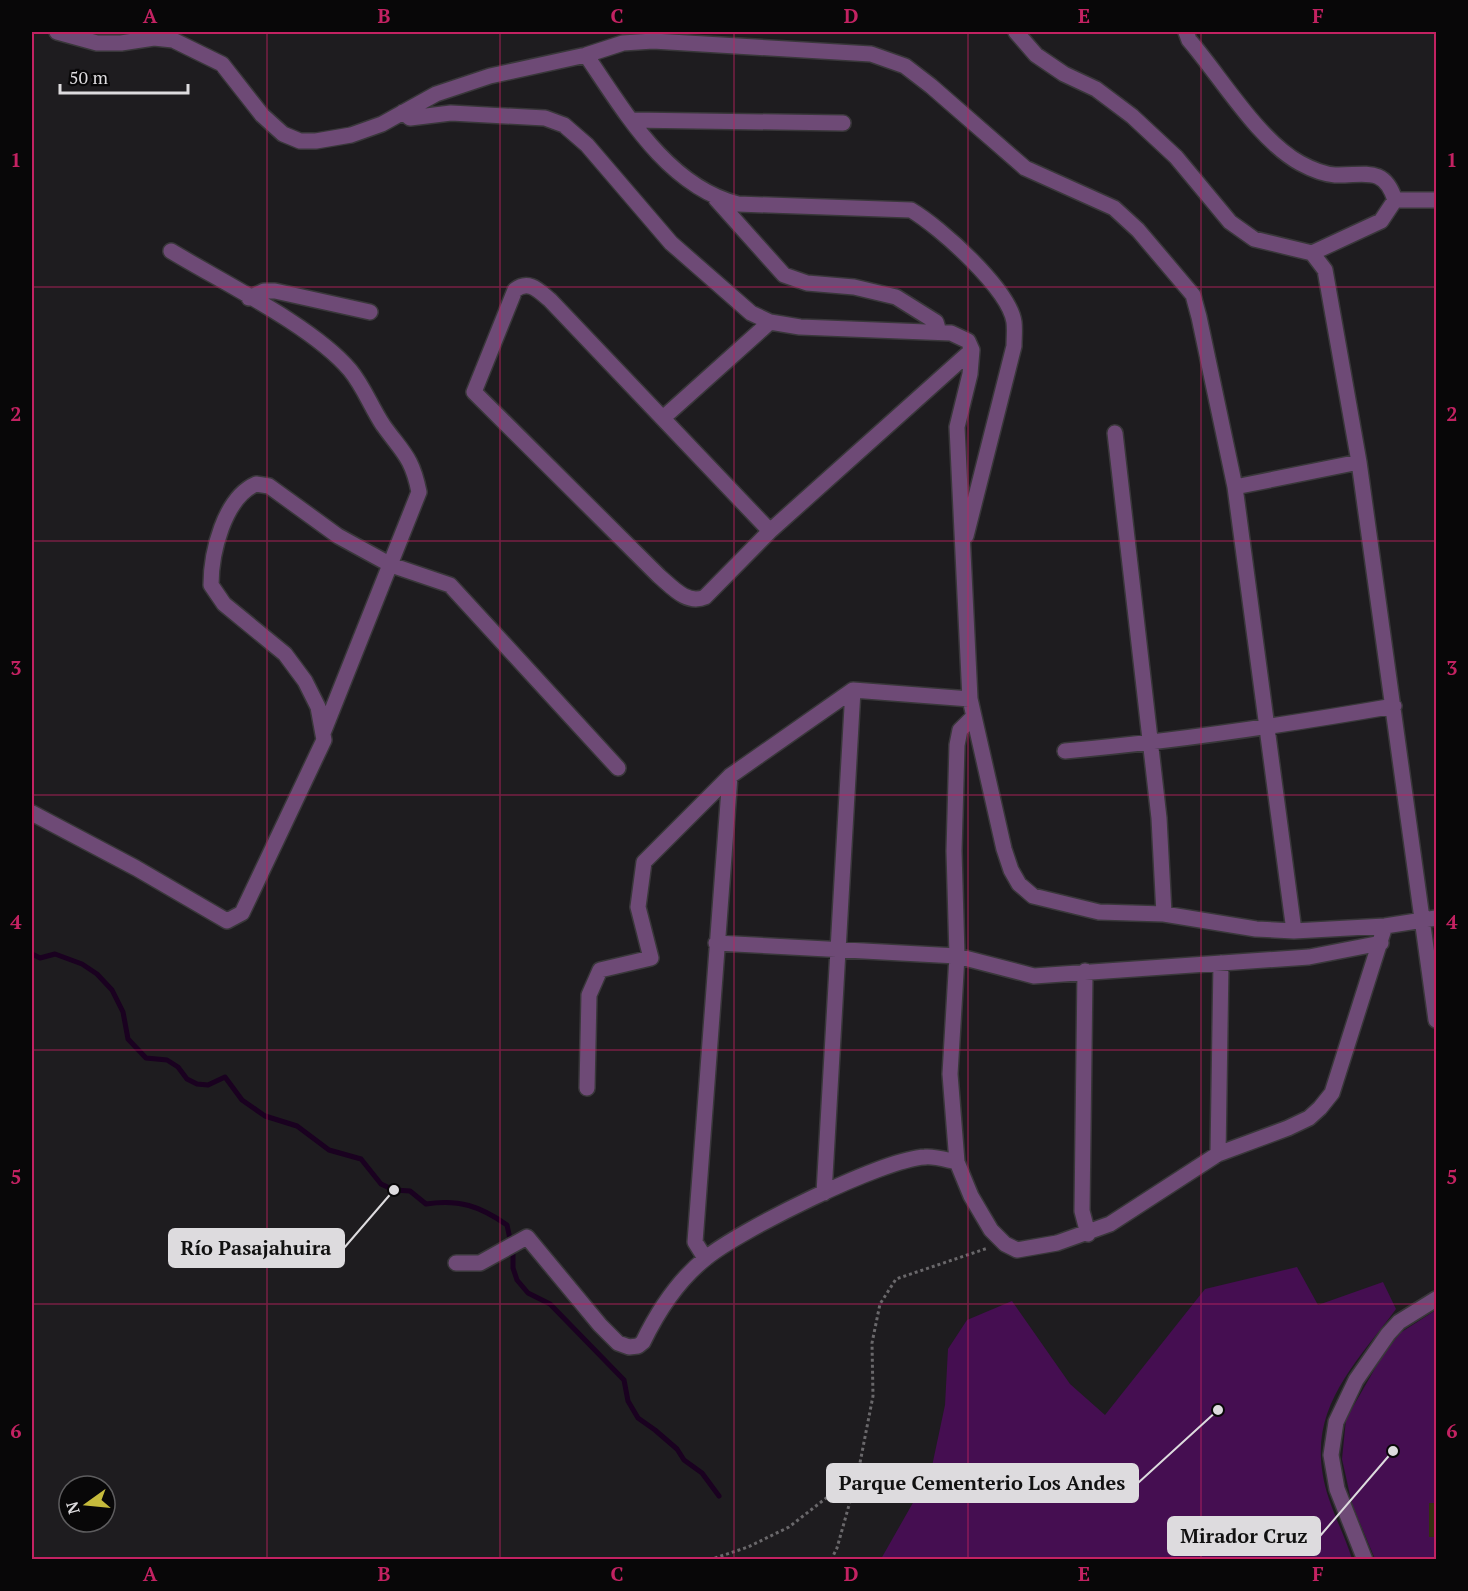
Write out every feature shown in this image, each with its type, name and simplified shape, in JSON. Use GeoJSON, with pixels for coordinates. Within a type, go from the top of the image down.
{"type":"FeatureCollection","features":[{"type":"Feature","properties":{"kind":"street"},"geometry":{"type":"LineString","coordinates":[[57,32],[97,43],[121,43],[154,38],[173,40],[222,64],[262,115],[283,134],[300,141],[316,141],[351,135],[382,124],[436,94],[490,76],[586,55],[623,43],[653,40],[871,54],[905,66],[959,108],[1025,168],[1114,208],[1138,230],[1193,294],[1235,487],[1294,931]]}},
{"type":"Feature","properties":{"kind":"street"},"geometry":{"type":"LineString","coordinates":[[1017,32],[1036,55],[1064,74],[1096,89],[1132,116],[1176,157],[1230,222],[1254,239],[1312,253],[1381,221],[1395,200]]}},
{"type":"Feature","properties":{"kind":"street"},"geometry":{"type":"LineString","coordinates":[[1186,32],[1189,40],[1267,137],[1286,155],[1314,170],[1334,175],[1377,175],[1386,180],[1395,200]]}},
{"type":"Feature","properties":{"kind":"street"},"geometry":{"type":"LineString","coordinates":[[586,55],[631,120],[657,151],[698,189],[716,199],[738,204],[911,210],[930,222],[998,289],[1014,321],[1014,346],[962,553]]}},
{"type":"Feature","properties":{"kind":"street"},"geometry":{"type":"LineString","coordinates":[[403,112],[410,118],[451,113],[545,118],[564,125],[587,144],[671,243],[751,313],[770,322],[800,327],[939,332],[962,337],[968,341],[972,350],[970,374],[957,427],[970,699],[999,833],[1011,870],[1019,884],[1033,896],[1099,912],[1164,914],[1256,929],[1294,931],[1385,926],[1430,919]]}},
{"type":"Feature","properties":{"kind":"street"},"geometry":{"type":"LineString","coordinates":[[631,120],[843,123]]}},
{"type":"Feature","properties":{"kind":"street"},"geometry":{"type":"LineString","coordinates":[[716,199],[784,275],[807,283],[854,287],[896,297],[936,322],[939,332]]}},
{"type":"Feature","properties":{"kind":"street"},"geometry":{"type":"LineString","coordinates":[[1395,200],[1437,201]]}},
{"type":"Feature","properties":{"kind":"street"},"geometry":{"type":"LineString","coordinates":[[171,251],[333,352],[361,384],[382,423],[411,459],[419,492],[323,733]]}},
{"type":"Feature","properties":{"kind":"street"},"geometry":{"type":"LineString","coordinates":[[1312,253],[1325,270],[1331,296],[1359,462],[1394,706],[1430,919],[1437,1020]]}},
{"type":"Feature","properties":{"kind":"street"},"geometry":{"type":"LineString","coordinates":[[770,531],[550,300],[529,285],[521,285],[515,290],[474,392],[659,576],[689,599],[697,601],[705,597],[770,531],[972,350]]}},
{"type":"Feature","properties":{"kind":"street"},"geometry":{"type":"LineString","coordinates":[[249,298],[264,291],[275,291],[370,312]]}},
{"type":"Feature","properties":{"kind":"street"},"geometry":{"type":"LineString","coordinates":[[663,418],[770,322]]}},
{"type":"Feature","properties":{"kind":"street"},"geometry":{"type":"LineString","coordinates":[[1115,433],[1159,818],[1164,914]]}},
{"type":"Feature","properties":{"kind":"street"},"geometry":{"type":"LineString","coordinates":[[1235,487],[1359,462]]}},
{"type":"Feature","properties":{"kind":"street"},"geometry":{"type":"LineString","coordinates":[[32,813],[136,868],[227,921],[242,913],[260,881],[324,740],[318,707],[305,681],[285,654],[224,604],[211,585],[216,542],[236,498],[256,484],[269,486],[338,536],[391,565],[450,585],[618,768]]}},
{"type":"Feature","properties":{"kind":"street"},"geometry":{"type":"LineString","coordinates":[[587,1088],[589,995],[600,970],[651,958],[638,907],[644,862],[730,776],[853,690],[970,699]]}},
{"type":"Feature","properties":{"kind":"street"},"geometry":{"type":"LineString","coordinates":[[824,1193],[836,948],[853,690]]}},
{"type":"Feature","properties":{"kind":"street"},"geometry":{"type":"LineString","coordinates":[[1065,751],[1267,728],[1394,706]]}},
{"type":"Feature","properties":{"kind":"street"},"geometry":{"type":"LineString","coordinates":[[973,717],[960,730],[957,745],[954,851],[957,956],[950,1074],[957,1162],[971,1196],[991,1230],[1004,1243],[1017,1250],[1030,1249],[1088,1234],[1131,1212],[1218,1154],[1288,1128],[1308,1118],[1320,1108],[1332,1093],[1382,943],[1385,926]]}},
{"type":"Feature","properties":{"kind":"street"},"geometry":{"type":"LineString","coordinates":[[705,1258],[695,1242],[730,776]]}},
{"type":"Feature","properties":{"kind":"street"},"geometry":{"type":"LineString","coordinates":[[716,943],[957,956],[1034,976],[1309,957],[1382,943]]}},
{"type":"Feature","properties":{"kind":"street"},"geometry":{"type":"LineString","coordinates":[[1218,1154],[1221,963]]}},
{"type":"Feature","properties":{"kind":"street"},"geometry":{"type":"LineString","coordinates":[[1085,971],[1082,1211],[1088,1234]]}},
{"type":"Feature","properties":{"kind":"street"},"geometry":{"type":"LineString","coordinates":[[456,1263],[480,1263],[527,1238],[600,1325],[618,1343],[629,1347],[638,1346],[644,1342],[664,1303],[705,1258],[754,1229],[824,1193],[886,1167],[925,1156],[957,1162]]}},
{"type":"Feature","properties":{"kind":"street"},"geometry":{"type":"LineString","coordinates":[[1365,1560],[1337,1489],[1331,1455],[1336,1422],[1356,1380],[1388,1334],[1399,1322],[1437,1299]]}},
{"type":"Feature","properties":{"kind":"path"},"geometry":{"type":"LineString","coordinates":[[831,1560],[837,1548],[858,1473],[873,1396],[872,1343],[880,1304],[896,1279],[1004,1243]]}},
{"type":"Feature","properties":{"kind":"path"},"geometry":{"type":"LineString","coordinates":[[709,1560],[748,1547],[789,1527],[858,1473]]}},
{"type":"Feature","properties":{"kind":"shaded area"},"geometry":{"type":"Polygon","coordinates":[[[1297,1267],[1318,1305],[1383,1282],[1396,1309],[1347,1374],[1326,1418],[1321,1443],[1322,1469],[1329,1499],[1352,1559],[881,1559],[931,1471],[945,1405],[948,1349],[967,1320],[1012,1301],[1070,1384],[1105,1415],[1205,1289],[1297,1267]]]}},
{"type":"Feature","properties":{"kind":"shaded area"},"geometry":{"type":"Polygon","coordinates":[[[1436,1310],[1436,1559],[1375,1559],[1352,1504],[1342,1459],[1346,1419],[1381,1358],[1400,1333],[1436,1310]]]}},
{"type":"Feature","properties":{"kind":"building"},"geometry":{"type":"Polygon","coordinates":[[[1429,1503],[1436,1503],[1436,1537],[1429,1537],[1429,1503]]]}},
{"type":"Feature","properties":{"kind":"waterway"},"geometry":{"type":"LineString","coordinates":[[32,954],[40,958],[55,954],[82,964],[97,974],[112,990],[123,1012],[128,1039],[146,1058],[167,1060],[178,1067],[187,1079],[197,1084],[208,1085],[225,1077],[242,1100],[265,1116],[297,1126],[329,1150],[361,1159],[381,1184],[394,1190],[410,1191],[426,1204],[449,1202],[469,1206],[488,1213],[507,1225],[517,1280],[528,1293],[550,1304],[624,1380],[628,1401],[638,1418],[655,1430],[677,1449],[684,1460],[702,1473],[719,1496]]}},
{"type":"Feature","properties":{"kind":"place","name":"Río Pasajahuira"},"geometry":{"type":"Point","coordinates":[394,1190]}},
{"type":"Feature","properties":{"kind":"place","name":"Parque Cementerio Los Andes"},"geometry":{"type":"Point","coordinates":[1218,1410]}},
{"type":"Feature","properties":{"kind":"place","name":"Mirador Cruz"},"geometry":{"type":"Point","coordinates":[1393,1451]}}]}
